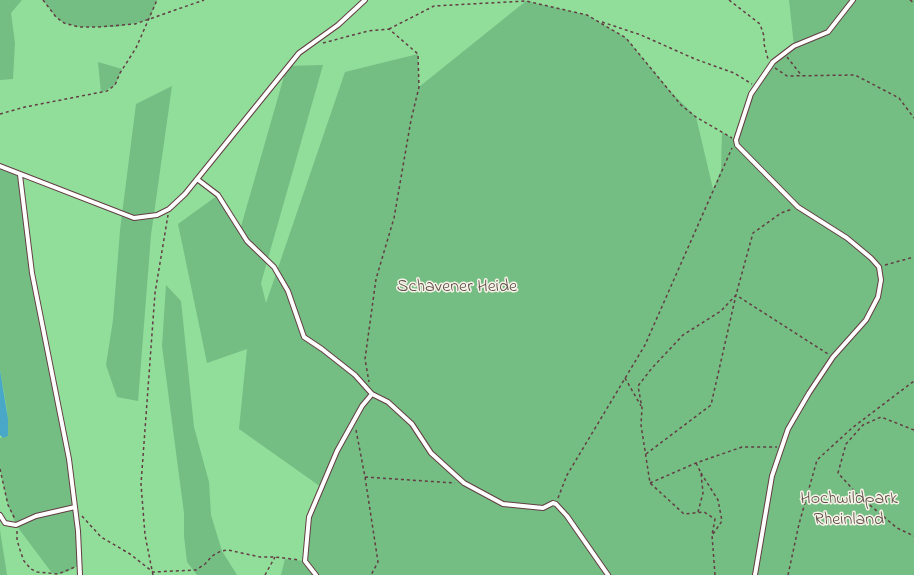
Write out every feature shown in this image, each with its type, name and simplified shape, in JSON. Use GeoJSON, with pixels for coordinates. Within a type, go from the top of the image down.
{"type":"FeatureCollection","features":[{"type":"Feature","properties":{"kind":"lane"},"geometry":{"type":"LineString","coordinates":[[0,166],[134,218],[157,215],[169,209],[197,179],[299,53],[338,25],[365,0]]}},
{"type":"Feature","properties":{"kind":"lane"},"geometry":{"type":"LineString","coordinates":[[755,575],[772,476],[788,428],[833,357],[866,320],[878,297],[881,280],[879,267],[847,238],[798,207],[737,145],[736,140],[755,86],[770,65],[784,52],[794,46],[828,32],[853,0]]}},
{"type":"Feature","properties":{"kind":"lane"},"geometry":{"type":"LineString","coordinates":[[20,175],[32,273],[69,459],[81,564],[80,575]]}},
{"type":"Feature","properties":{"kind":"lane"},"geometry":{"type":"LineString","coordinates":[[197,179],[218,195],[247,241],[274,267],[288,291],[304,337],[355,375],[372,394],[388,402],[412,424],[431,453],[464,483],[503,504],[543,508],[552,503],[556,504],[572,522],[608,575]]}},
{"type":"Feature","properties":{"kind":"lane"},"geometry":{"type":"LineString","coordinates":[[316,575],[305,561],[308,517],[337,451],[362,406],[372,394]]}},
{"type":"Feature","properties":{"kind":"lane"},"geometry":{"type":"LineString","coordinates":[[0,515],[5,523],[16,525],[36,516],[75,507]]}},
{"type":"Feature","properties":{"kind":"path"},"geometry":{"type":"LineString","coordinates":[[43,0],[56,17],[64,23],[79,27],[117,27],[150,20],[204,0]]}},
{"type":"Feature","properties":{"kind":"path"},"geometry":{"type":"LineString","coordinates":[[0,114],[24,107],[107,91],[115,85],[150,20],[157,0]]}},
{"type":"Feature","properties":{"kind":"path"},"geometry":{"type":"LineString","coordinates":[[729,0],[760,24],[764,36],[765,53],[770,65],[787,76],[855,75],[900,98],[914,118]]}},
{"type":"Feature","properties":{"kind":"path"},"geometry":{"type":"LineString","coordinates":[[910,0],[914,3]]}},
{"type":"Feature","properties":{"kind":"path"},"geometry":{"type":"LineString","coordinates":[[318,44],[368,31],[389,29],[434,6],[524,1],[587,15],[626,38],[674,96],[696,117],[736,140],[721,170],[646,345],[567,475],[556,504]]}},
{"type":"Feature","properties":{"kind":"path"},"geometry":{"type":"LineString","coordinates":[[598,21],[642,35],[695,59],[734,73],[755,86]]}},
{"type":"Feature","properties":{"kind":"path"},"geometry":{"type":"LineString","coordinates":[[372,394],[365,359],[376,279],[394,218],[411,120],[419,87],[418,54],[389,29]]}},
{"type":"Feature","properties":{"kind":"path"},"geometry":{"type":"LineString","coordinates":[[784,52],[802,76]]}},
{"type":"Feature","properties":{"kind":"path"},"geometry":{"type":"LineString","coordinates":[[645,454],[710,405],[736,295],[754,233],[781,213],[798,207]]}},
{"type":"Feature","properties":{"kind":"path"},"geometry":{"type":"LineString","coordinates":[[153,575],[145,535],[141,484],[155,293],[169,209]]}},
{"type":"Feature","properties":{"kind":"path"},"geometry":{"type":"LineString","coordinates":[[879,267],[914,257]]}},
{"type":"Feature","properties":{"kind":"path"},"geometry":{"type":"LineString","coordinates":[[736,295],[833,357]]}},
{"type":"Feature","properties":{"kind":"path"},"geometry":{"type":"LineString","coordinates":[[715,575],[712,535],[715,519],[704,512],[684,514],[650,483],[641,425],[642,408],[638,386],[652,368],[683,335],[720,311],[736,295]]}},
{"type":"Feature","properties":{"kind":"path"},"geometry":{"type":"LineString","coordinates":[[625,378],[642,408]]}},
{"type":"Feature","properties":{"kind":"path"},"geometry":{"type":"LineString","coordinates":[[788,575],[799,524],[817,460],[852,428],[914,381]]}},
{"type":"Feature","properties":{"kind":"path"},"geometry":{"type":"LineString","coordinates":[[914,430],[882,417],[863,425],[846,444],[838,473],[858,494],[897,528],[914,536]]}},
{"type":"Feature","properties":{"kind":"path"},"geometry":{"type":"LineString","coordinates":[[354,420],[366,477],[378,562],[371,575]]}},
{"type":"Feature","properties":{"kind":"path"},"geometry":{"type":"LineString","coordinates":[[650,483],[696,463],[742,447],[781,446]]}},
{"type":"Feature","properties":{"kind":"path"},"geometry":{"type":"LineString","coordinates":[[696,463],[718,500],[722,521],[712,535]]}},
{"type":"Feature","properties":{"kind":"path"},"geometry":{"type":"LineString","coordinates":[[0,469],[8,505],[16,525],[17,540],[24,562],[37,572],[58,574],[67,572],[81,564]]}},
{"type":"Feature","properties":{"kind":"path"},"geometry":{"type":"LineString","coordinates":[[698,512],[702,493],[701,473]]}},
{"type":"Feature","properties":{"kind":"path"},"geometry":{"type":"LineString","coordinates":[[366,477],[464,483]]}},
{"type":"Feature","properties":{"kind":"path"},"geometry":{"type":"LineString","coordinates":[[75,507],[101,537],[130,554],[153,572],[196,570],[221,551],[228,550],[260,557],[275,557],[305,561]]}},
{"type":"Feature","properties":{"kind":"path"},"geometry":{"type":"LineString","coordinates":[[265,575],[275,557]]}},
{"type":"Feature","properties":{"kind":"green space","name":"Schavener Heide"},"geometry":{"type":"Polygon","coordinates":[[[0,0],[914,0],[914,575],[0,575],[0,0]]]}},
{"type":"Feature","properties":{"kind":"green space"},"geometry":{"type":"Polygon","coordinates":[[[0,0],[22,0],[11,13],[15,43],[13,79],[0,80],[0,0]]]}},
{"type":"Feature","properties":{"kind":"green space"},"geometry":{"type":"Polygon","coordinates":[[[43,0],[157,0],[149,20],[117,27],[79,27],[64,23],[56,17],[43,0]]]}},
{"type":"Feature","properties":{"kind":"green space","name":"Schavener Heide"},"geometry":{"type":"Polygon","coordinates":[[[789,0],[914,0],[914,575],[281,575],[285,559],[305,561],[309,517],[321,487],[239,429],[247,349],[207,363],[178,224],[218,195],[240,230],[287,66],[323,65],[261,283],[266,303],[345,72],[418,54],[419,87],[526,1],[587,15],[626,38],[670,91],[696,117],[713,189],[721,170],[722,132],[735,140],[751,94],[773,62],[794,46],[789,0]]]}},
{"type":"Feature","properties":{"kind":"green space"},"geometry":{"type":"Polygon","coordinates":[[[98,62],[122,69],[115,85],[101,93],[98,62]]]}},
{"type":"Feature","properties":{"kind":"green space"},"geometry":{"type":"Polygon","coordinates":[[[172,86],[151,235],[138,401],[117,397],[106,365],[113,320],[120,230],[136,104],[172,86]]]}},
{"type":"Feature","properties":{"kind":"green space"},"geometry":{"type":"Polygon","coordinates":[[[0,166],[20,175],[32,273],[69,459],[81,564],[67,572],[58,574],[52,573],[16,525],[8,505],[0,469],[0,438],[8,436],[8,433],[7,410],[0,370],[0,166]]]}},
{"type":"Feature","properties":{"kind":"green space"},"geometry":{"type":"Polygon","coordinates":[[[166,285],[181,301],[194,427],[209,482],[211,515],[222,551],[237,575],[197,575],[187,562],[184,536],[184,513],[162,346],[166,285]]]}},
{"type":"Feature","properties":{"kind":"green space"},"geometry":{"type":"Polygon","coordinates":[[[0,530],[7,575],[0,575],[0,530]]]}},
{"type":"Feature","properties":{"kind":"water"},"geometry":{"type":"Polygon","coordinates":[[[0,370],[8,419],[8,436],[3,438],[0,435],[0,370]]]}},
{"type":"Feature","properties":{"kind":"park label","name":"Hochwildpark Rheinland"},"geometry":{"type":"Point","coordinates":[849,510]}}]}
